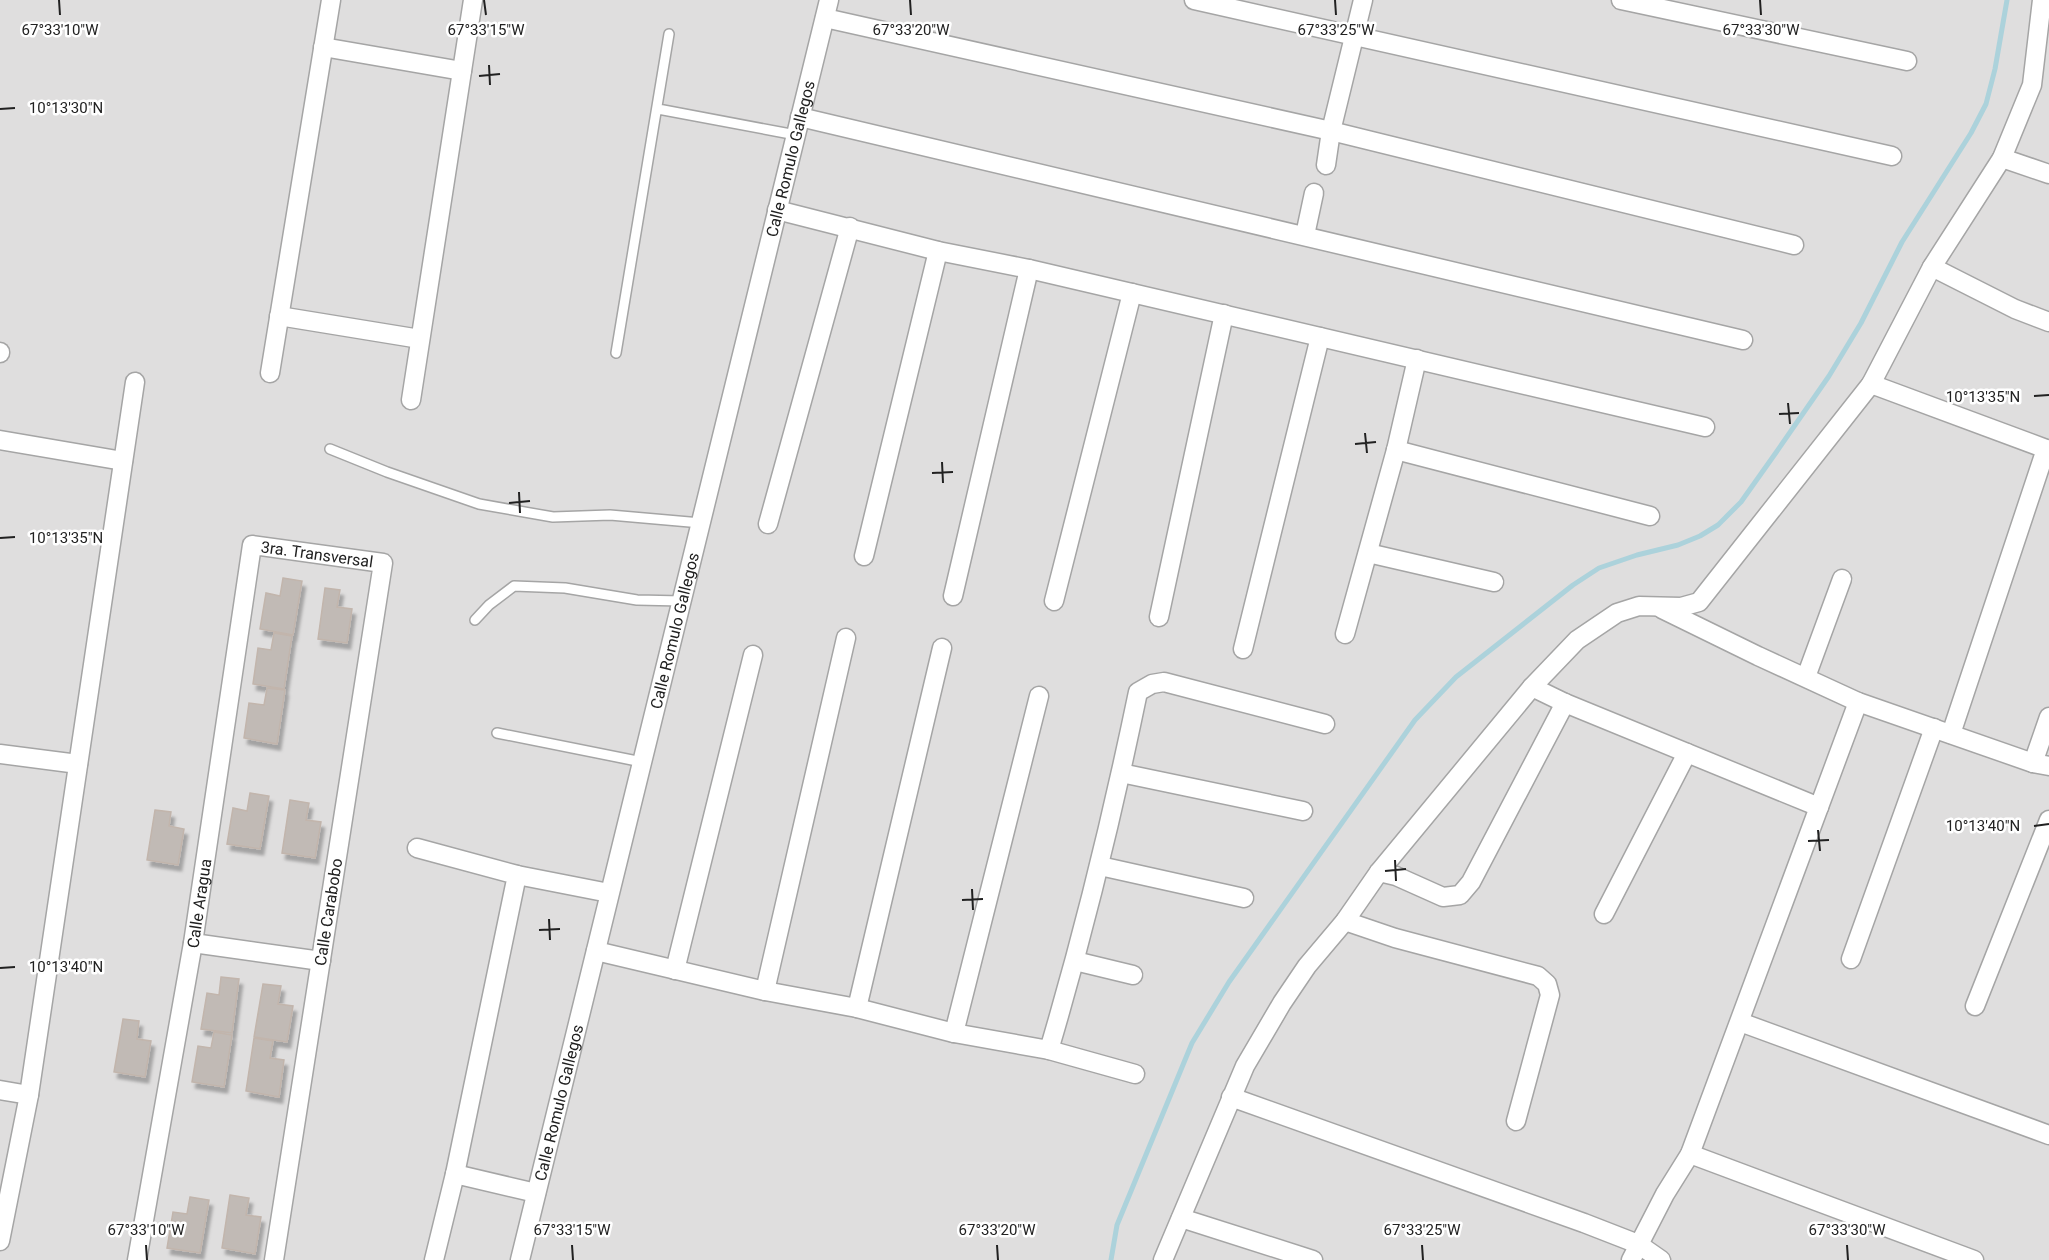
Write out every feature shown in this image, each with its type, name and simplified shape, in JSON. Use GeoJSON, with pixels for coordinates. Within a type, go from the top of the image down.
{"type":"FeatureCollection","features":[{"type":"Feature","properties":{"kind":"street"},"geometry":{"type":"LineString","coordinates":[[270,373],[331,0]]}},
{"type":"Feature","properties":{"kind":"street"},"geometry":{"type":"LineString","coordinates":[[411,400],[473,0]]}},
{"type":"Feature","properties":{"kind":"street"},"geometry":{"type":"LineString","coordinates":[[1194,0],[1892,156]]}},
{"type":"Feature","properties":{"kind":"street"},"geometry":{"type":"LineString","coordinates":[[1326,165],[1331,131],[1363,0]]}},
{"type":"Feature","properties":{"kind":"street"},"geometry":{"type":"LineString","coordinates":[[1621,0],[1907,61]]}},
{"type":"Feature","properties":{"kind":"street"},"geometry":{"type":"LineString","coordinates":[[1163,1260],[1245,1066],[1307,966],[1345,921],[1378,872],[1533,687],[1577,640],[1617,613],[1639,606],[1682,607],[1699,602],[1871,384],[1932,267],[2002,158],[2041,88],[2042,0]]}},
{"type":"Feature","properties":{"kind":"street"},"geometry":{"type":"LineString","coordinates":[[827,9],[1794,245]]}},
{"type":"Feature","properties":{"kind":"street","name":"Calle Romulo Gallegos"},"geometry":{"type":"LineString","coordinates":[[520,1260],[827,9]]}},
{"type":"Feature","properties":{"kind":"street"},"geometry":{"type":"LineString","coordinates":[[323,47],[462,71]]}},
{"type":"Feature","properties":{"kind":"street"},"geometry":{"type":"LineString","coordinates":[[800,117],[1743,340]]}},
{"type":"Feature","properties":{"kind":"street"},"geometry":{"type":"LineString","coordinates":[[2002,158],[2049,174]]}},
{"type":"Feature","properties":{"kind":"street"},"geometry":{"type":"LineString","coordinates":[[1305,235],[1314,193]]}},
{"type":"Feature","properties":{"kind":"street"},"geometry":{"type":"LineString","coordinates":[[777,210],[938,251],[1029,269],[1705,427]]}},
{"type":"Feature","properties":{"kind":"street"},"geometry":{"type":"LineString","coordinates":[[768,524],[850,227]]}},
{"type":"Feature","properties":{"kind":"street"},"geometry":{"type":"LineString","coordinates":[[864,556],[938,251]]}},
{"type":"Feature","properties":{"kind":"street"},"geometry":{"type":"LineString","coordinates":[[1932,267],[2016,309],[2049,322]]}},
{"type":"Feature","properties":{"kind":"street"},"geometry":{"type":"LineString","coordinates":[[953,596],[1029,269]]}},
{"type":"Feature","properties":{"kind":"street"},"geometry":{"type":"LineString","coordinates":[[1054,601],[1132,293]]}},
{"type":"Feature","properties":{"kind":"street"},"geometry":{"type":"LineString","coordinates":[[1159,617],[1224,315]]}},
{"type":"Feature","properties":{"kind":"street"},"geometry":{"type":"LineString","coordinates":[[279,316],[420,339]]}},
{"type":"Feature","properties":{"kind":"street"},"geometry":{"type":"LineString","coordinates":[[1243,649],[1320,337]]}},
{"type":"Feature","properties":{"kind":"street"},"geometry":{"type":"LineString","coordinates":[[1345,634],[1396,450],[1417,359]]}},
{"type":"Feature","properties":{"kind":"street"},"geometry":{"type":"LineString","coordinates":[[0,1240],[29,1095],[135,382]]}},
{"type":"Feature","properties":{"kind":"street"},"geometry":{"type":"LineString","coordinates":[[1871,384],[2048,449],[1951,734]]}},
{"type":"Feature","properties":{"kind":"street"},"geometry":{"type":"LineString","coordinates":[[0,440],[123,461]]}},
{"type":"Feature","properties":{"kind":"street"},"geometry":{"type":"LineString","coordinates":[[1396,450],[1650,516]]}},
{"type":"Feature","properties":{"kind":"street","name":"3ra. Transversal"},"geometry":{"type":"LineString","coordinates":[[252,545],[382,563]]}},
{"type":"Feature","properties":{"kind":"street","name":"Calle Aragua"},"geometry":{"type":"LineString","coordinates":[[137,1260],[193,943],[252,545]]}},
{"type":"Feature","properties":{"kind":"street"},"geometry":{"type":"LineString","coordinates":[[1368,553],[1494,582]]}},
{"type":"Feature","properties":{"kind":"street","name":"Calle Carabobo"},"geometry":{"type":"LineString","coordinates":[[274,1260],[382,563]]}},
{"type":"Feature","properties":{"kind":"street"},"geometry":{"type":"LineString","coordinates":[[1806,677],[1842,579]]}},
{"type":"Feature","properties":{"kind":"street"},"geometry":{"type":"LineString","coordinates":[[1656,606],[1858,702],[2041,765],[2049,717]]}},
{"type":"Feature","properties":{"kind":"street"},"geometry":{"type":"LineString","coordinates":[[765,991],[846,638]]}},
{"type":"Feature","properties":{"kind":"street"},"geometry":{"type":"LineString","coordinates":[[857,1008],[942,648]]}},
{"type":"Feature","properties":{"kind":"street"},"geometry":{"type":"LineString","coordinates":[[675,970],[753,655]]}},
{"type":"Feature","properties":{"kind":"street"},"geometry":{"type":"LineString","coordinates":[[1049,1050],[1100,866],[1138,692],[1152,684],[1164,682],[1325,724]]}},
{"type":"Feature","properties":{"kind":"street"},"geometry":{"type":"LineString","coordinates":[[1533,687],[1565,703],[1819,807]]}},
{"type":"Feature","properties":{"kind":"street"},"geometry":{"type":"LineString","coordinates":[[954,1033],[1039,696]]}},
{"type":"Feature","properties":{"kind":"street"},"geometry":{"type":"LineString","coordinates":[[1634,1252],[1665,1194],[1690,1154],[1858,702]]}},
{"type":"Feature","properties":{"kind":"street"},"geometry":{"type":"LineString","coordinates":[[1378,872],[1396,876],[1443,897],[1460,895],[1471,882],[1565,703]]}},
{"type":"Feature","properties":{"kind":"street"},"geometry":{"type":"LineString","coordinates":[[1851,959],[1934,728]]}},
{"type":"Feature","properties":{"kind":"street"},"geometry":{"type":"LineString","coordinates":[[1604,914],[1686,753]]}},
{"type":"Feature","properties":{"kind":"street"},"geometry":{"type":"LineString","coordinates":[[0,754],[78,764]]}},
{"type":"Feature","properties":{"kind":"street"},"geometry":{"type":"LineString","coordinates":[[1121,773],[1303,811]]}},
{"type":"Feature","properties":{"kind":"street"},"geometry":{"type":"LineString","coordinates":[[1975,1006],[2049,820]]}},
{"type":"Feature","properties":{"kind":"street"},"geometry":{"type":"LineString","coordinates":[[417,848],[517,875],[609,893]]}},
{"type":"Feature","properties":{"kind":"street"},"geometry":{"type":"LineString","coordinates":[[1100,866],[1244,898]]}},
{"type":"Feature","properties":{"kind":"street"},"geometry":{"type":"LineString","coordinates":[[434,1260],[455,1174],[517,875]]}},
{"type":"Feature","properties":{"kind":"street"},"geometry":{"type":"LineString","coordinates":[[1345,921],[1395,938],[1538,976],[1547,984],[1550,995],[1516,1121]]}},
{"type":"Feature","properties":{"kind":"street"},"geometry":{"type":"LineString","coordinates":[[193,943],[321,962]]}},
{"type":"Feature","properties":{"kind":"street"},"geometry":{"type":"LineString","coordinates":[[596,951],[765,991],[857,1008],[954,1033],[1049,1050],[1135,1074]]}},
{"type":"Feature","properties":{"kind":"street"},"geometry":{"type":"LineString","coordinates":[[1075,961],[1133,975]]}},
{"type":"Feature","properties":{"kind":"street"},"geometry":{"type":"LineString","coordinates":[[1740,1022],[2049,1134]]}},
{"type":"Feature","properties":{"kind":"street"},"geometry":{"type":"LineString","coordinates":[[0,1090],[29,1095]]}},
{"type":"Feature","properties":{"kind":"street"},"geometry":{"type":"LineString","coordinates":[[1231,1097],[1584,1223],[1634,1252],[1661,1260]]}},
{"type":"Feature","properties":{"kind":"street"},"geometry":{"type":"LineString","coordinates":[[1690,1154],[1974,1260]]}},
{"type":"Feature","properties":{"kind":"street"},"geometry":{"type":"LineString","coordinates":[[455,1174],[537,1193]]}},
{"type":"Feature","properties":{"kind":"street"},"geometry":{"type":"LineString","coordinates":[[1180,1218],[1314,1260]]}},
{"type":"Feature","properties":{"kind":"lane"},"geometry":{"type":"LineString","coordinates":[[616,353],[669,34]]}},
{"type":"Feature","properties":{"kind":"lane"},"geometry":{"type":"LineString","coordinates":[[658,109],[796,135]]}},
{"type":"Feature","properties":{"kind":"lane"},"geometry":{"type":"LineString","coordinates":[[330,449],[387,472],[479,504],[553,517],[610,515],[701,523]]}},
{"type":"Feature","properties":{"kind":"lane"},"geometry":{"type":"LineString","coordinates":[[475,620],[489,605],[514,586],[565,588],[637,600],[682,601]]}},
{"type":"Feature","properties":{"kind":"lane"},"geometry":{"type":"LineString","coordinates":[[497,733],[642,762]]}},
{"type":"Feature","properties":{"kind":"shaded area"},"geometry":{"type":"Polygon","coordinates":[[[0,0],[2049,0],[2049,1260],[0,1260],[0,0]]]}},
{"type":"Feature","properties":{"kind":"building"},"geometry":{"type":"Polygon","coordinates":[[[283,578],[302,581],[293,635],[260,629],[266,593],[280,596],[283,578]]]}},
{"type":"Feature","properties":{"kind":"building"},"geometry":{"type":"Polygon","coordinates":[[[325,588],[340,590],[337,607],[352,609],[347,643],[318,639],[325,588]]]}},
{"type":"Feature","properties":{"kind":"building"},"geometry":{"type":"Polygon","coordinates":[[[274,633],[292,636],[284,689],[253,684],[258,648],[271,650],[274,633]]]}},
{"type":"Feature","properties":{"kind":"building"},"geometry":{"type":"Polygon","coordinates":[[[267,688],[285,690],[277,744],[244,738],[249,703],[264,705],[267,688]]]}},
{"type":"Feature","properties":{"kind":"building"},"geometry":{"type":"Polygon","coordinates":[[[250,793],[269,796],[260,849],[227,844],[233,808],[247,811],[250,793]]]}},
{"type":"Feature","properties":{"kind":"building"},"geometry":{"type":"Polygon","coordinates":[[[290,800],[309,803],[306,820],[321,822],[315,858],[282,853],[290,800]]]}},
{"type":"Feature","properties":{"kind":"building"},"geometry":{"type":"Polygon","coordinates":[[[155,810],[171,812],[169,826],[184,829],[178,865],[147,860],[155,810]]]}},
{"type":"Feature","properties":{"kind":"building"},"geometry":{"type":"Polygon","coordinates":[[[221,977],[239,979],[232,1033],[201,1029],[207,993],[219,995],[221,977]]]}},
{"type":"Feature","properties":{"kind":"building"},"geometry":{"type":"Polygon","coordinates":[[[263,984],[281,986],[278,1004],[293,1006],[287,1042],[254,1037],[263,984]]]}},
{"type":"Feature","properties":{"kind":"building"},"geometry":{"type":"Polygon","coordinates":[[[123,1019],[139,1021],[137,1039],[151,1041],[145,1077],[114,1072],[123,1019]]]}},
{"type":"Feature","properties":{"kind":"building"},"geometry":{"type":"Polygon","coordinates":[[[214,1032],[232,1035],[224,1087],[192,1082],[198,1046],[211,1048],[214,1032]]]}},
{"type":"Feature","properties":{"kind":"building"},"geometry":{"type":"Polygon","coordinates":[[[254,1038],[273,1041],[270,1058],[284,1060],[279,1097],[246,1091],[254,1038]]]}},
{"type":"Feature","properties":{"kind":"building"},"geometry":{"type":"Polygon","coordinates":[[[230,1195],[249,1198],[246,1215],[261,1217],[255,1254],[222,1248],[230,1195]]]}},
{"type":"Feature","properties":{"kind":"building"},"geometry":{"type":"Polygon","coordinates":[[[190,1197],[209,1200],[200,1253],[167,1248],[173,1212],[187,1214],[190,1197]]]}},
{"type":"Feature","properties":{"kind":"waterway"},"geometry":{"type":"LineString","coordinates":[[1111,1260],[1117,1225],[1192,1043],[1229,982],[1415,720],[1456,677],[1573,585],[1599,568],[1637,555],[1678,545],[1700,536],[1718,525],[1741,502],[1829,376],[1861,323],[1902,242],[1971,133],[1986,104],[1995,69],[2007,0]]}}]}
